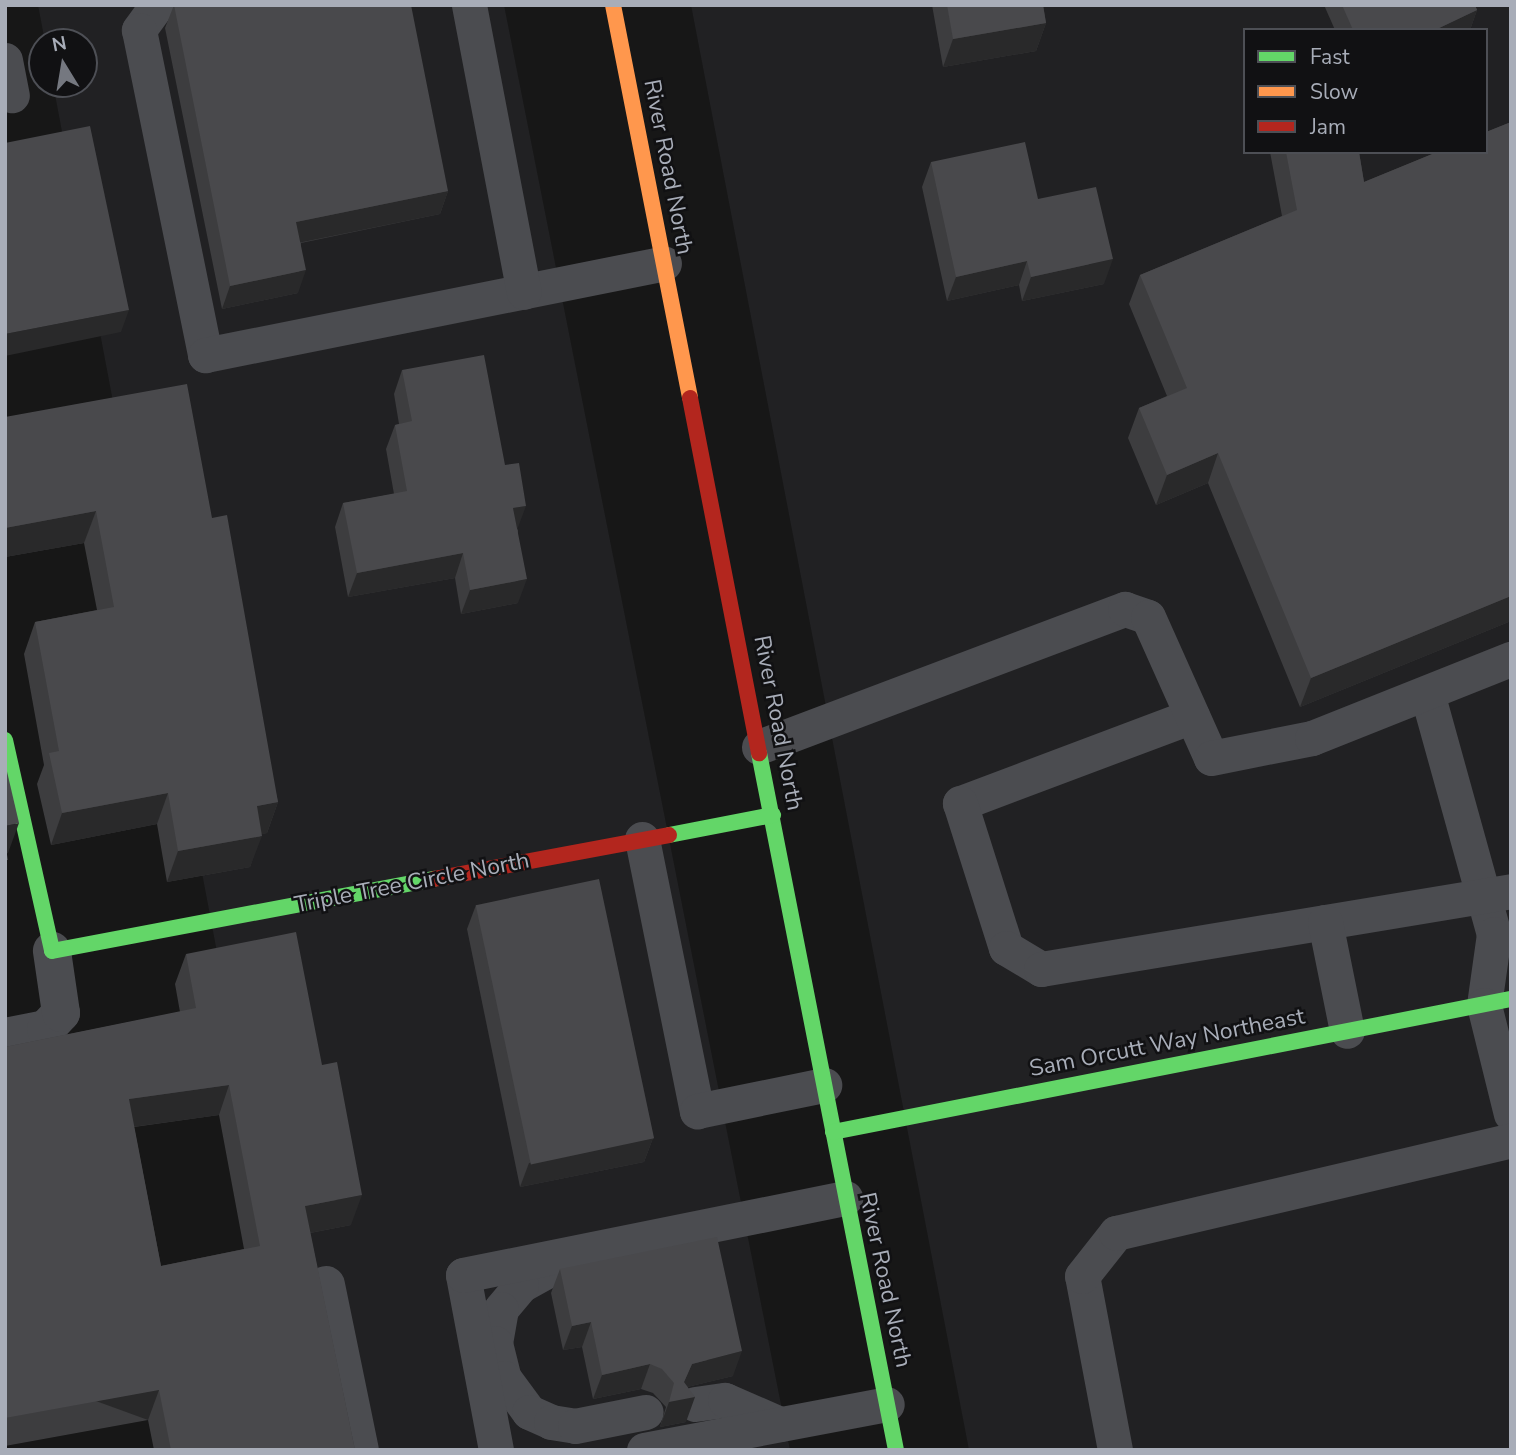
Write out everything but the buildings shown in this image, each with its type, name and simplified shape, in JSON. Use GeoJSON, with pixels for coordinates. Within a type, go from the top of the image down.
{"type":"FeatureCollection","features":[{"type":"Feature","properties":{"kind":"street","name":"River Road North"},"geometry":{"type":"LineString","coordinates":[[612,5],[760,747],[845,1198],[896,1450]]}},
{"type":"Feature","properties":{"kind":"street"},"geometry":{"type":"LineString","coordinates":[[5,740],[52,951],[61,1013],[46,1029],[5,1037]]}},
{"type":"Feature","properties":{"kind":"street","name":"Triple Tree Circle North"},"geometry":{"type":"LineString","coordinates":[[52,951],[773,815]]}},
{"type":"Feature","properties":{"kind":"street","name":"Sam Orcutt Way Northeast"},"geometry":{"type":"LineString","coordinates":[[833,1132],[1497,1002]]}},
{"type":"Feature","properties":{"kind":"street"},"geometry":{"type":"LineString","coordinates":[[326,1285],[360,1450]]}},
{"type":"Feature","properties":{"kind":"lane"},"geometry":{"type":"LineString","coordinates":[[157,5],[139,30],[205,355],[664,263]]}},
{"type":"Feature","properties":{"kind":"lane"},"geometry":{"type":"LineString","coordinates":[[469,5],[524,292]]}},
{"type":"Feature","properties":{"kind":"lane"},"geometry":{"type":"LineString","coordinates":[[5,60],[12,95]]}},
{"type":"Feature","properties":{"kind":"lane"},"geometry":{"type":"LineString","coordinates":[[760,747],[1125,609],[1148,617],[1211,758],[1312,738],[1511,659]]}},
{"type":"Feature","properties":{"kind":"lane"},"geometry":{"type":"LineString","coordinates":[[1427,693],[1498,893],[1494,934],[1497,1002],[1511,1114]]}},
{"type":"Feature","properties":{"kind":"lane"},"geometry":{"type":"LineString","coordinates":[[1192,716],[960,803],[1006,948],[1041,969],[1498,893]]}},
{"type":"Feature","properties":{"kind":"lane"},"geometry":{"type":"LineString","coordinates":[[642,839],[697,1111],[824,1086]]}},
{"type":"Feature","properties":{"kind":"lane"},"geometry":{"type":"LineString","coordinates":[[1325,922],[1347,1031]]}},
{"type":"Feature","properties":{"kind":"lane"},"geometry":{"type":"LineString","coordinates":[[1115,1450],[1082,1276],[1116,1233],[1511,1140]]}},
{"type":"Feature","properties":{"kind":"lane"},"geometry":{"type":"LineString","coordinates":[[496,1450],[463,1275],[584,1248],[845,1198]]}},
{"type":"Feature","properties":{"kind":"lane"},"geometry":{"type":"LineString","coordinates":[[584,1248],[521,1285],[501,1309],[495,1343],[504,1378],[529,1412],[551,1422],[575,1426],[646,1412]]}},
{"type":"Feature","properties":{"kind":"lane"},"geometry":{"type":"LineString","coordinates":[[695,1404],[725,1400],[779,1424]]}},
{"type":"Feature","properties":{"kind":"lane"},"geometry":{"type":"LineString","coordinates":[[643,1450],[887,1404]]}},
{"type":"Feature","properties":{"kind":"shaded area"},"geometry":{"type":"Polygon","coordinates":[[[38,5],[504,5],[790,1450],[311,1450],[56,98],[98,98],[98,28],[42,28],[38,5]]]}},
{"type":"Feature","properties":{"kind":"shaded area"},"geometry":{"type":"Polygon","coordinates":[[[691,5],[1511,5],[1511,1450],[969,1450],[691,5]]]}},
{"type":"Feature","properties":{"kind":"traffic: fast"},"geometry":{"type":"LineString","coordinates":[[5,740],[52,951],[434,879]]}},
{"type":"Feature","properties":{"kind":"traffic: fast"},"geometry":{"type":"LineString","coordinates":[[759,753],[896,1450]]}},
{"type":"Feature","properties":{"kind":"traffic: fast"},"geometry":{"type":"LineString","coordinates":[[669,835],[773,815]]}},
{"type":"Feature","properties":{"kind":"traffic: fast"},"geometry":{"type":"LineString","coordinates":[[833,1132],[1511,999]]}},
{"type":"Feature","properties":{"kind":"traffic: slow"},"geometry":{"type":"LineString","coordinates":[[613,5],[690,398]]}},
{"type":"Feature","properties":{"kind":"traffic: jam"},"geometry":{"type":"LineString","coordinates":[[690,398],[759,753]]}},
{"type":"Feature","properties":{"kind":"traffic: jam"},"geometry":{"type":"LineString","coordinates":[[434,879],[669,835]]}}]}
